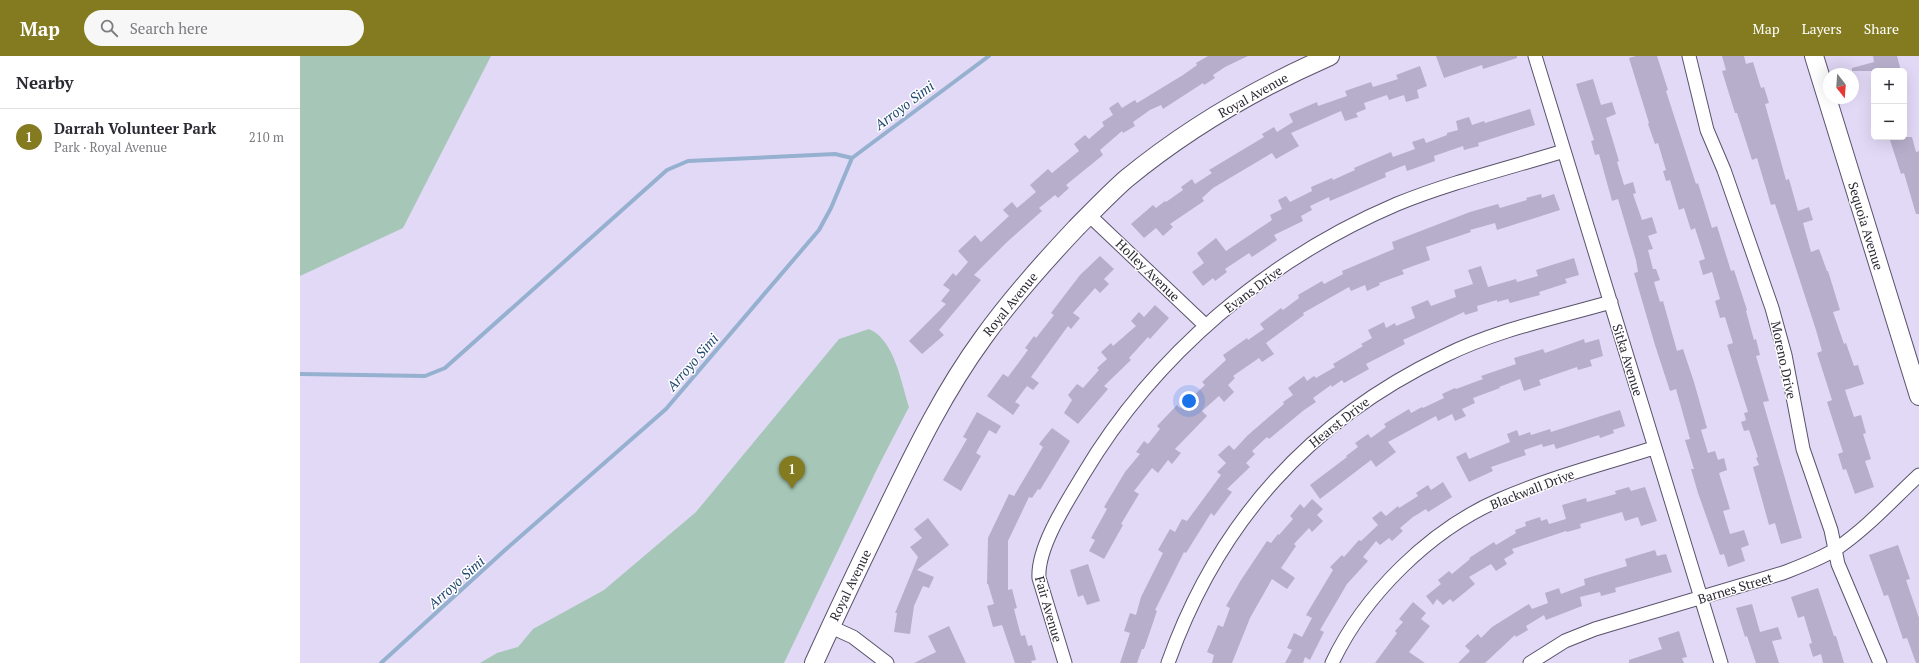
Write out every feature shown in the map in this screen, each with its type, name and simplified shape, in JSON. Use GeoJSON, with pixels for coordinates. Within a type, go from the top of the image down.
{"type":"FeatureCollection","features":[{"type":"Feature","properties":{"kind":"main road","name":"Royal Avenue"},"geometry":{"type":"LineString","coordinates":[[814,663],[919,443],[953,384],[982,339],[1013,298],[1089,215],[1126,180],[1168,147],[1213,117],[1258,91],[1330,56]]}},
{"type":"Feature","properties":{"kind":"main road","name":"Sequoia Avenue"},"geometry":{"type":"LineString","coordinates":[[1814,56],[1919,396]]}},
{"type":"Feature","properties":{"kind":"street","name":"Sitka Avenue"},"geometry":{"type":"LineString","coordinates":[[1535,56],[1721,663]]}},
{"type":"Feature","properties":{"kind":"street","name":"Moreno Drive"},"geometry":{"type":"LineString","coordinates":[[1689,56],[1707,130],[1729,184],[1772,308],[1784,356],[1803,449],[1831,530],[1838,564],[1880,663]]}},
{"type":"Feature","properties":{"kind":"street","name":"Evans Drive"},"geometry":{"type":"LineString","coordinates":[[1041,555],[1066,504],[1095,455],[1120,420],[1165,366],[1206,326],[1241,296],[1281,267],[1319,243],[1359,222],[1433,190],[1564,151]]}},
{"type":"Feature","properties":{"kind":"street","name":"Holley Avenue"},"geometry":{"type":"LineString","coordinates":[[1089,215],[1206,326]]}},
{"type":"Feature","properties":{"kind":"street","name":"Hearst Drive"},"geometry":{"type":"LineString","coordinates":[[1168,663],[1188,612],[1225,544],[1247,513],[1274,480],[1300,453],[1329,427],[1386,386],[1444,355],[1493,336],[1611,302]]}},
{"type":"Feature","properties":{"kind":"street","name":"Blackwall Drive"},"geometry":{"type":"LineString","coordinates":[[1332,663],[1359,618],[1387,582],[1420,550],[1457,523],[1497,500],[1540,483],[1654,448]]}},
{"type":"Feature","properties":{"kind":"street","name":"Barnes Street"},"geometry":{"type":"LineString","coordinates":[[1530,663],[1565,641],[1595,629],[1701,599],[1783,573],[1835,549],[1854,536],[1919,475]]}},
{"type":"Feature","properties":{"kind":"street","name":"Fair Avenue"},"geometry":{"type":"LineString","coordinates":[[1041,555],[1038,566],[1039,578],[1065,663]]}},
{"type":"Feature","properties":{"kind":"street"},"geometry":{"type":"LineString","coordinates":[[831,626],[852,637],[887,663]]}},
{"type":"Feature","properties":{"kind":"green space"},"geometry":{"type":"Polygon","coordinates":[[[300,56],[491,56],[403,228],[300,276],[300,56]]]}},
{"type":"Feature","properties":{"kind":"green space"},"geometry":{"type":"Polygon","coordinates":[[[869,329],[885,342],[891,352],[900,375],[909,407],[879,465],[784,663],[480,663],[497,653],[518,647],[533,629],[604,590],[696,512],[839,339],[869,329]]]}},
{"type":"Feature","properties":{"kind":"building"},"geometry":{"type":"Polygon","coordinates":[[[1208,56],[1248,56],[1225,67],[1213,75],[1215,78],[1204,85],[1203,83],[1163,109],[1161,105],[1150,110],[1133,122],[1135,126],[1123,133],[1122,131],[1100,150],[1103,155],[1066,185],[1069,188],[1058,198],[1055,195],[1039,208],[1042,211],[1007,242],[974,275],[981,280],[939,330],[944,335],[922,354],[909,341],[946,304],[941,301],[950,290],[943,285],[953,273],[956,276],[968,262],[958,251],[975,235],[981,242],[1009,216],[1003,210],[1012,202],[1017,208],[1036,192],[1030,185],[1048,169],[1052,173],[1079,151],[1074,144],[1085,135],[1089,139],[1104,126],[1102,122],[1113,115],[1109,108],[1118,102],[1122,108],[1135,100],[1137,103],[1183,75],[1197,65],[1196,63],[1208,56]]]}},
{"type":"Feature","properties":{"kind":"building"},"geometry":{"type":"Polygon","coordinates":[[[1436,56],[1517,56],[1517,58],[1483,69],[1482,65],[1444,78],[1436,56]]]}},
{"type":"Feature","properties":{"kind":"building"},"geometry":{"type":"Polygon","coordinates":[[[1636,56],[1657,56],[1668,90],[1666,91],[1696,184],[1698,183],[1712,228],[1717,226],[1731,271],[1734,270],[1747,310],[1746,311],[1754,340],[1756,339],[1760,355],[1756,356],[1769,401],[1763,402],[1802,538],[1781,544],[1775,523],[1769,525],[1753,467],[1759,465],[1756,458],[1758,457],[1749,430],[1744,431],[1741,422],[1746,420],[1744,413],[1748,412],[1727,345],[1733,343],[1725,317],[1720,318],[1715,301],[1720,299],[1712,272],[1703,275],[1699,261],[1705,259],[1695,228],[1691,230],[1684,208],[1679,210],[1670,180],[1666,181],[1663,171],[1666,170],[1658,143],[1655,144],[1648,124],[1649,123],[1629,58],[1636,56]]]}},
{"type":"Feature","properties":{"kind":"building"},"geometry":{"type":"Polygon","coordinates":[[[1722,56],[1744,56],[1746,64],[1753,62],[1761,88],[1764,87],[1769,103],[1765,104],[1786,180],[1789,179],[1798,211],[1809,207],[1813,220],[1803,223],[1811,252],[1819,249],[1828,271],[1840,310],[1833,312],[1844,344],[1846,343],[1854,366],[1858,365],[1864,384],[1845,390],[1854,417],[1861,415],[1866,433],[1863,434],[1871,459],[1865,461],[1874,487],[1855,494],[1846,469],[1843,470],[1838,454],[1843,452],[1827,402],[1832,400],[1817,353],[1822,351],[1816,330],[1775,204],[1771,205],[1757,158],[1752,160],[1737,113],[1735,113],[1722,71],[1726,70],[1722,56]]]}},
{"type":"Feature","properties":{"kind":"building"},"geometry":{"type":"Polygon","coordinates":[[[1873,56],[1897,56],[1900,68],[1871,68],[1871,71],[1859,71],[1859,68],[1852,68],[1874,62],[1873,56]]]}},
{"type":"Feature","properties":{"kind":"building"},"geometry":{"type":"Polygon","coordinates":[[[1420,66],[1427,86],[1417,90],[1419,98],[1406,102],[1404,95],[1389,100],[1387,95],[1364,103],[1366,109],[1356,113],[1358,117],[1345,121],[1341,111],[1291,133],[1299,146],[1276,159],[1272,153],[1213,188],[1202,198],[1204,201],[1170,224],[1173,227],[1163,236],[1156,228],[1144,238],[1131,224],[1153,205],[1156,208],[1183,190],[1181,187],[1192,179],[1195,184],[1212,173],[1209,170],[1264,137],[1262,134],[1274,127],[1277,132],[1293,122],[1289,114],[1317,102],[1318,106],[1347,96],[1345,91],[1371,82],[1373,87],[1398,79],[1396,75],[1420,66]]]}},
{"type":"Feature","properties":{"kind":"building"},"geometry":{"type":"Polygon","coordinates":[[[1593,79],[1601,105],[1612,102],[1616,114],[1606,118],[1619,161],[1617,162],[1624,185],[1633,182],[1636,193],[1633,194],[1642,220],[1652,217],[1657,233],[1648,236],[1653,249],[1648,250],[1653,269],[1656,269],[1660,280],[1654,282],[1660,302],[1663,301],[1677,351],[1683,349],[1694,382],[1707,428],[1701,430],[1708,453],[1715,451],[1718,460],[1724,458],[1727,470],[1719,473],[1730,509],[1723,511],[1730,534],[1744,530],[1749,545],[1741,548],[1745,561],[1728,567],[1724,554],[1720,555],[1698,493],[1691,469],[1694,469],[1685,440],[1690,439],[1676,389],[1670,391],[1655,345],[1634,273],[1638,272],[1636,260],[1618,199],[1612,201],[1599,154],[1595,155],[1591,141],[1594,140],[1576,84],[1593,79]]]}},
{"type":"Feature","properties":{"kind":"building"},"geometry":{"type":"Polygon","coordinates":[[[1530,109],[1535,125],[1478,143],[1479,146],[1464,150],[1463,146],[1434,156],[1435,161],[1407,171],[1405,165],[1385,173],[1386,177],[1330,201],[1329,197],[1310,206],[1312,210],[1301,216],[1303,221],[1274,235],[1277,240],[1252,257],[1249,253],[1225,269],[1227,272],[1215,281],[1213,278],[1203,286],[1192,272],[1204,263],[1197,253],[1216,238],[1226,251],[1272,220],[1270,215],[1282,209],[1278,200],[1286,196],[1290,202],[1312,191],[1311,187],[1332,178],[1333,180],[1355,170],[1354,168],[1391,152],[1393,157],[1415,149],[1412,142],[1424,138],[1426,143],[1447,135],[1447,133],[1458,130],[1456,121],[1469,117],[1472,125],[1484,121],[1485,123],[1530,109]]]}},
{"type":"Feature","properties":{"kind":"building"},"geometry":{"type":"Polygon","coordinates":[[[1907,137],[1912,137],[1916,152],[1919,151],[1919,214],[1916,214],[1904,173],[1901,174],[1890,140],[1907,140],[1907,137]]]}},
{"type":"Feature","properties":{"kind":"building"},"geometry":{"type":"Polygon","coordinates":[[[1541,194],[1542,198],[1554,194],[1560,210],[1497,230],[1495,223],[1470,230],[1471,232],[1426,247],[1430,260],[1402,270],[1404,274],[1379,283],[1380,285],[1367,291],[1365,285],[1351,291],[1349,287],[1303,313],[1304,315],[1266,343],[1274,354],[1262,362],[1259,358],[1233,376],[1235,378],[1228,385],[1234,392],[1224,402],[1219,396],[1202,411],[1207,416],[1175,449],[1181,453],[1172,464],[1168,460],[1158,473],[1152,468],[1134,491],[1139,494],[1121,524],[1123,525],[1104,559],[1089,551],[1095,540],[1091,538],[1107,509],[1104,507],[1125,472],[1140,454],[1136,452],[1144,441],[1148,444],[1160,429],[1157,426],[1177,405],[1180,408],[1205,385],[1202,382],[1226,360],[1223,355],[1247,338],[1248,340],[1264,329],[1260,324],[1281,308],[1283,310],[1299,298],[1298,295],[1322,281],[1324,284],[1343,274],[1342,271],[1394,249],[1392,242],[1470,212],[1498,204],[1500,208],[1541,194]]]}},
{"type":"Feature","properties":{"kind":"building"},"geometry":{"type":"Polygon","coordinates":[[[1100,256],[1114,269],[1104,279],[1109,284],[1100,293],[1095,288],[1073,313],[1080,318],[1071,329],[1068,326],[1031,377],[1039,383],[1033,390],[1027,386],[1015,402],[1020,405],[1013,415],[987,396],[1003,374],[1008,377],[1028,350],[1025,348],[1034,336],[1036,338],[1054,315],[1051,313],[1080,275],[1100,256]]]}},
{"type":"Feature","properties":{"kind":"building"},"geometry":{"type":"Polygon","coordinates":[[[1574,258],[1579,275],[1565,279],[1567,283],[1539,292],[1540,295],[1510,303],[1508,299],[1497,302],[1497,300],[1477,306],[1478,311],[1465,315],[1464,312],[1403,340],[1405,344],[1366,364],[1369,369],[1344,383],[1342,380],[1332,387],[1331,385],[1313,398],[1316,402],[1269,439],[1267,437],[1252,451],[1255,454],[1246,463],[1250,467],[1227,489],[1232,492],[1214,516],[1211,513],[1186,553],[1184,552],[1155,610],[1157,611],[1144,649],[1142,649],[1137,663],[1120,663],[1130,633],[1124,631],[1130,613],[1136,615],[1141,597],[1163,553],[1158,550],[1170,529],[1175,532],[1182,519],[1187,521],[1221,475],[1217,472],[1226,463],[1218,455],[1229,445],[1234,450],[1248,435],[1284,404],[1283,402],[1293,395],[1288,388],[1304,376],[1307,381],[1314,376],[1316,378],[1335,367],[1333,364],[1363,346],[1361,344],[1372,338],[1368,330],[1384,322],[1386,328],[1395,323],[1396,326],[1415,318],[1411,307],[1428,300],[1431,306],[1456,297],[1454,290],[1473,284],[1468,270],[1481,266],[1488,287],[1516,279],[1517,282],[1538,276],[1536,270],[1574,258]]]}},
{"type":"Feature","properties":{"kind":"building"},"geometry":{"type":"Polygon","coordinates":[[[1155,305],[1169,318],[1150,339],[1148,337],[1129,358],[1131,360],[1104,386],[1108,389],[1078,424],[1064,413],[1072,400],[1068,395],[1077,384],[1083,388],[1099,370],[1097,368],[1107,359],[1101,352],[1111,343],[1113,346],[1136,326],[1131,321],[1139,312],[1144,317],[1155,305]]]}},
{"type":"Feature","properties":{"kind":"building"},"geometry":{"type":"Polygon","coordinates":[[[1584,339],[1585,343],[1599,339],[1603,356],[1590,360],[1592,366],[1578,370],[1577,367],[1539,380],[1541,385],[1524,391],[1520,379],[1499,387],[1500,388],[1473,398],[1475,403],[1462,409],[1466,416],[1455,421],[1452,414],[1438,421],[1436,416],[1388,442],[1396,452],[1376,467],[1371,460],[1320,499],[1310,485],[1358,447],[1355,443],[1368,434],[1371,438],[1386,427],[1384,424],[1409,409],[1411,413],[1422,407],[1423,408],[1444,398],[1442,394],[1483,379],[1481,376],[1516,364],[1514,358],[1543,349],[1545,353],[1584,339]]]}},
{"type":"Feature","properties":{"kind":"building"},"geometry":{"type":"Polygon","coordinates":[[[1620,410],[1625,426],[1613,430],[1614,433],[1600,438],[1599,435],[1556,449],[1554,444],[1543,447],[1542,444],[1524,450],[1526,455],[1491,467],[1493,471],[1469,482],[1456,457],[1466,452],[1469,459],[1510,442],[1507,434],[1517,430],[1519,436],[1530,432],[1531,435],[1550,429],[1551,432],[1620,410]]]}},
{"type":"Feature","properties":{"kind":"building"},"geometry":{"type":"Polygon","coordinates":[[[977,412],[1001,426],[996,434],[989,430],[976,453],[981,456],[961,491],[943,480],[967,439],[963,437],[977,412]]]}},
{"type":"Feature","properties":{"kind":"building"},"geometry":{"type":"Polygon","coordinates":[[[1052,428],[1070,441],[1040,490],[1038,489],[1032,498],[1029,497],[1008,541],[1008,590],[1012,589],[1017,608],[1014,609],[1021,636],[1025,635],[1028,646],[1032,645],[1036,660],[1031,661],[1032,663],[1015,663],[1002,625],[993,627],[987,606],[994,604],[987,584],[988,538],[1009,494],[1014,496],[1043,447],[1039,444],[1052,428]]]}},
{"type":"Feature","properties":{"kind":"building"},"geometry":{"type":"Polygon","coordinates":[[[1443,482],[1452,497],[1428,512],[1426,509],[1413,517],[1400,528],[1403,531],[1392,541],[1389,538],[1380,545],[1376,541],[1363,557],[1368,561],[1347,584],[1320,630],[1324,632],[1310,660],[1305,657],[1303,663],[1285,663],[1292,650],[1287,648],[1294,633],[1302,637],[1312,618],[1306,615],[1333,570],[1330,567],[1342,555],[1344,557],[1359,540],[1361,541],[1378,525],[1372,518],[1381,511],[1386,516],[1398,506],[1399,508],[1418,496],[1416,493],[1428,485],[1431,490],[1443,482]]]}},
{"type":"Feature","properties":{"kind":"building"},"geometry":{"type":"Polygon","coordinates":[[[1629,487],[1631,491],[1645,487],[1657,521],[1641,526],[1638,517],[1625,521],[1622,512],[1580,524],[1581,528],[1566,531],[1512,549],[1514,553],[1504,559],[1507,564],[1496,571],[1491,564],[1469,577],[1475,584],[1453,602],[1450,599],[1443,605],[1437,599],[1433,605],[1426,596],[1441,584],[1438,580],[1449,571],[1452,574],[1470,559],[1469,558],[1494,542],[1496,545],[1516,533],[1515,530],[1526,526],[1525,522],[1540,517],[1541,521],[1547,519],[1549,524],[1566,519],[1562,505],[1586,498],[1587,502],[1616,494],[1615,491],[1629,487]]]}},
{"type":"Feature","properties":{"kind":"building"},"geometry":{"type":"Polygon","coordinates":[[[1312,499],[1323,509],[1317,515],[1323,521],[1312,532],[1309,528],[1294,544],[1296,546],[1281,568],[1295,578],[1287,589],[1272,579],[1250,618],[1232,663],[1212,663],[1214,655],[1207,652],[1218,625],[1223,627],[1230,608],[1226,606],[1241,580],[1267,541],[1271,543],[1278,534],[1279,535],[1293,519],[1290,516],[1300,504],[1304,508],[1312,499]]]}},
{"type":"Feature","properties":{"kind":"building"},"geometry":{"type":"Polygon","coordinates":[[[928,518],[949,545],[917,570],[934,577],[929,588],[923,586],[914,606],[910,634],[894,632],[897,613],[895,613],[918,557],[910,547],[922,538],[914,529],[928,518]]]}},
{"type":"Feature","properties":{"kind":"building"},"geometry":{"type":"Polygon","coordinates":[[[1898,545],[1910,579],[1906,580],[1919,618],[1919,663],[1916,663],[1907,638],[1903,639],[1888,595],[1884,596],[1869,555],[1898,545]]]}},
{"type":"Feature","properties":{"kind":"building"},"geometry":{"type":"Polygon","coordinates":[[[1655,550],[1657,556],[1666,554],[1672,572],[1615,588],[1616,592],[1601,596],[1600,592],[1580,597],[1582,606],[1546,620],[1544,615],[1526,626],[1528,630],[1516,637],[1515,635],[1485,663],[1458,663],[1470,651],[1465,646],[1478,634],[1481,638],[1492,627],[1529,604],[1532,609],[1548,603],[1545,593],[1559,588],[1561,594],[1585,585],[1584,579],[1627,566],[1625,559],[1655,550]]]}},
{"type":"Feature","properties":{"kind":"building"},"geometry":{"type":"Polygon","coordinates":[[[1088,564],[1100,601],[1087,605],[1083,595],[1078,597],[1070,570],[1088,564]]]}},
{"type":"Feature","properties":{"kind":"building"},"geometry":{"type":"Polygon","coordinates":[[[1818,588],[1834,636],[1836,636],[1844,663],[1823,663],[1821,654],[1813,657],[1809,644],[1812,643],[1804,616],[1798,618],[1791,597],[1818,588]]]}},
{"type":"Feature","properties":{"kind":"building"},"geometry":{"type":"Polygon","coordinates":[[[1413,602],[1426,613],[1421,619],[1430,626],[1409,652],[1425,663],[1375,663],[1397,633],[1395,631],[1403,622],[1399,619],[1413,602]]]}},
{"type":"Feature","properties":{"kind":"building"},"geometry":{"type":"Polygon","coordinates":[[[1752,604],[1760,632],[1778,627],[1782,639],[1772,641],[1779,663],[1756,663],[1747,636],[1745,637],[1736,608],[1752,604]]]}},
{"type":"Feature","properties":{"kind":"building"},"geometry":{"type":"Polygon","coordinates":[[[949,626],[966,663],[914,663],[936,652],[928,636],[949,626]]]}},
{"type":"Feature","properties":{"kind":"building"},"geometry":{"type":"Polygon","coordinates":[[[1679,631],[1687,657],[1682,658],[1684,663],[1629,663],[1629,660],[1662,649],[1658,638],[1679,631]]]}},
{"type":"Feature","properties":{"kind":"waterway","name":"Arroyo Simi"},"geometry":{"type":"LineString","coordinates":[[381,663],[505,550],[666,409],[819,230],[831,208],[852,158],[989,56]]}},
{"type":"Feature","properties":{"kind":"waterway"},"geometry":{"type":"LineString","coordinates":[[300,374],[425,376],[445,368],[667,170],[688,161],[835,154],[852,158]]}},
{"type":"Feature","properties":{"kind":"place","name":"Darrah Volunteer Park"},"geometry":{"type":"Point","coordinates":[792,489]}}]}
